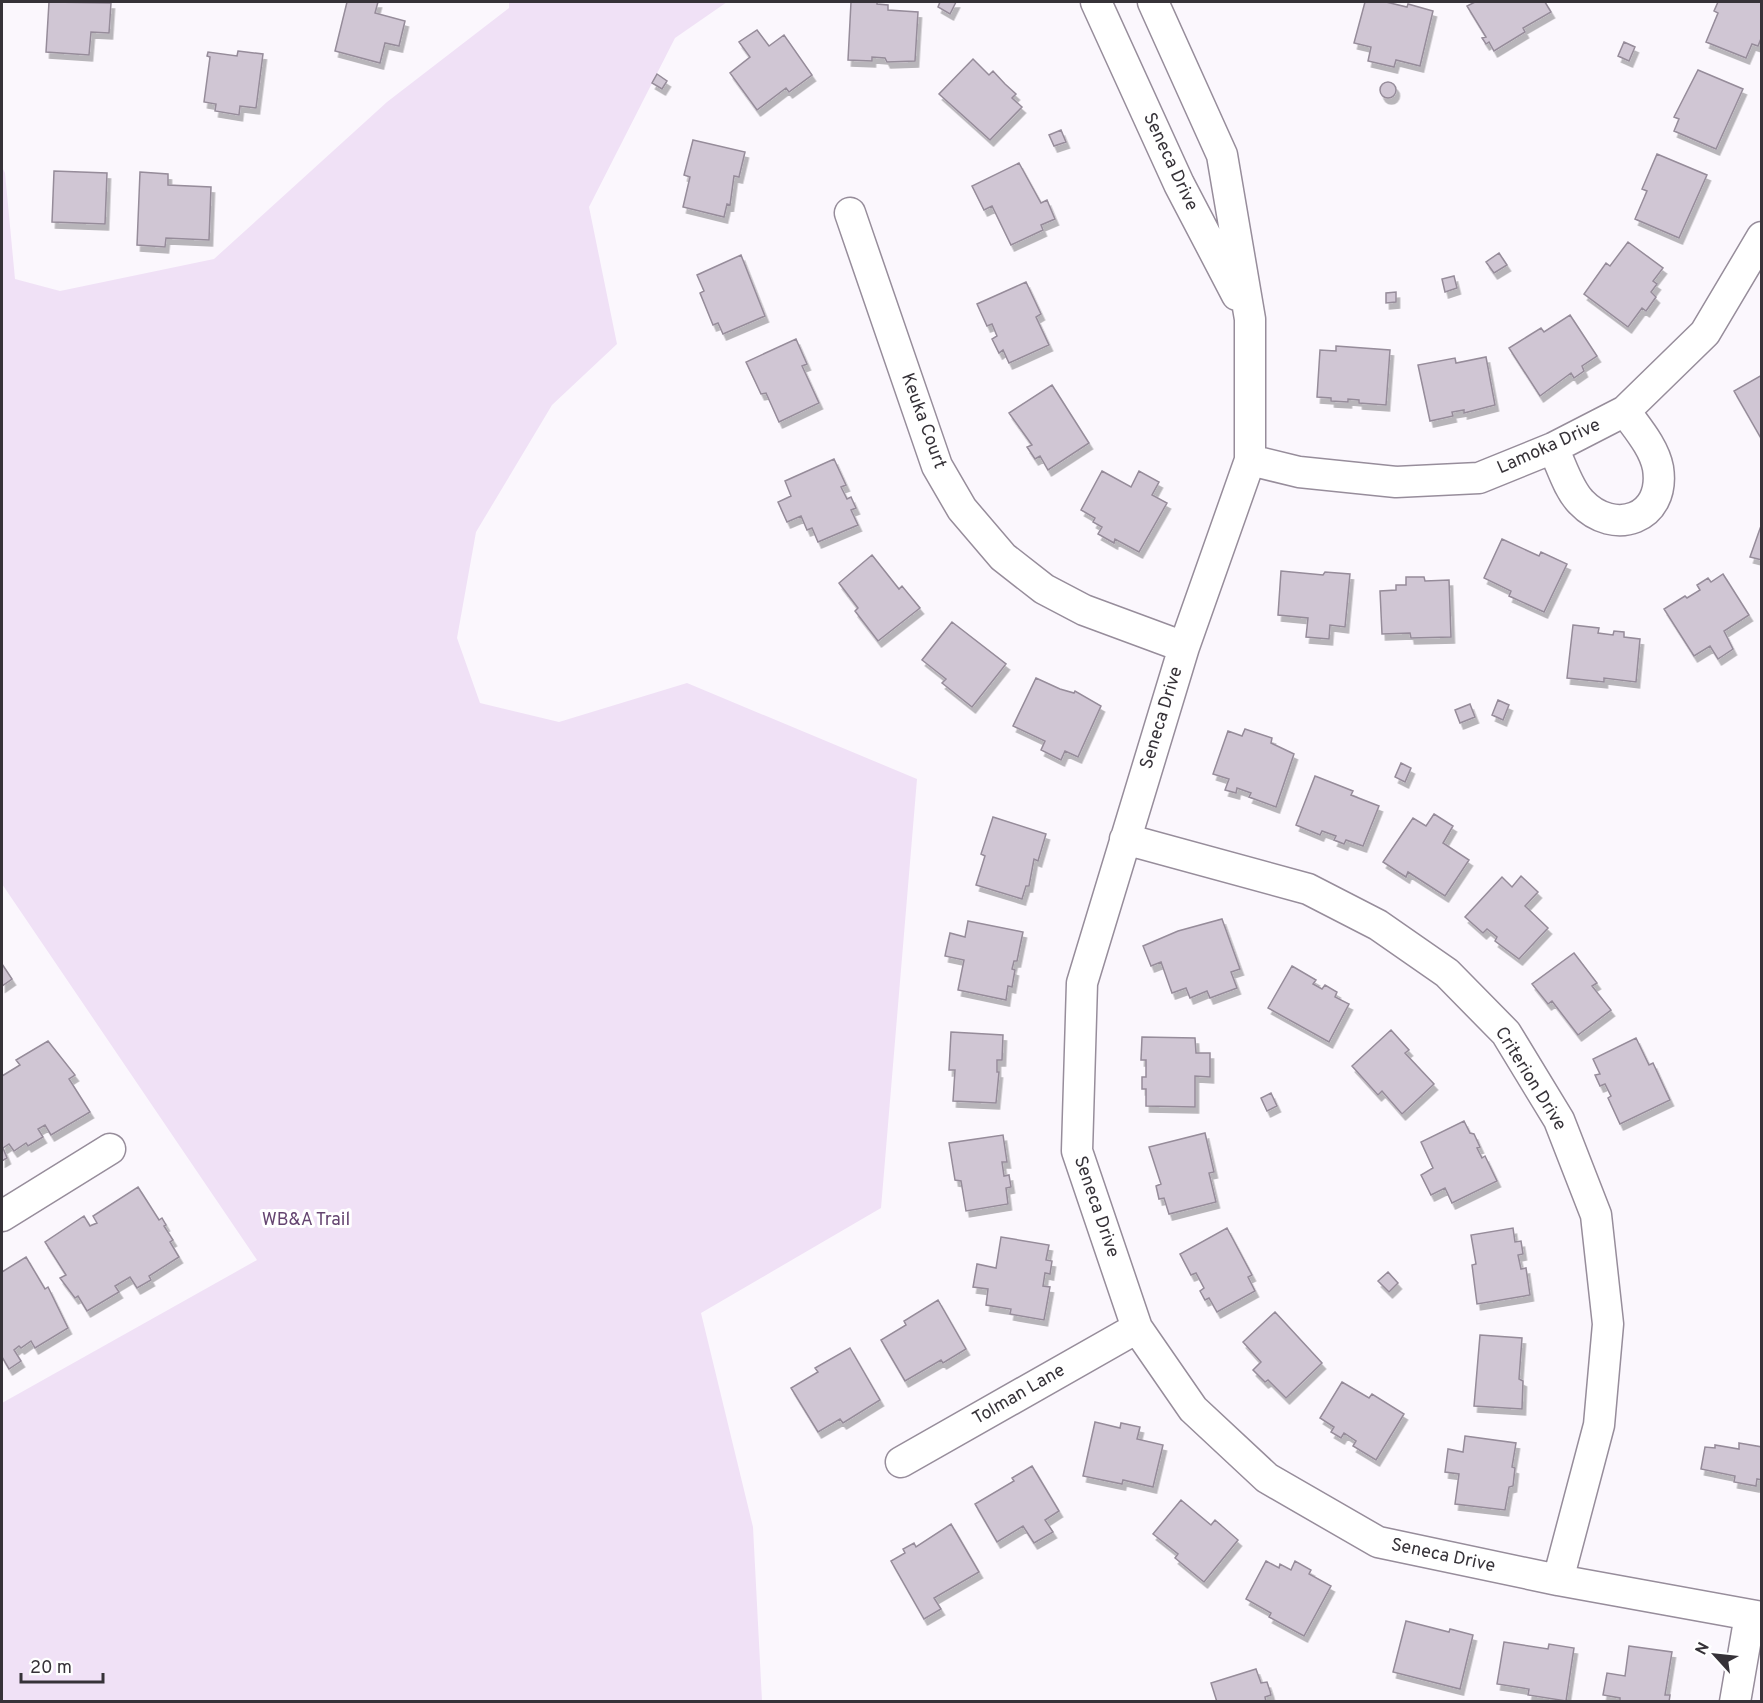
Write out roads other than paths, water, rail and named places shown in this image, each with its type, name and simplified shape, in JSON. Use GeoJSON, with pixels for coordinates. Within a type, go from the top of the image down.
{"type":"FeatureCollection","features":[{"type":"Feature","properties":{"kind":"street","name":"Seneca Drive"},"geometry":{"type":"LineString","coordinates":[[1096,2],[1179,184],[1250,319]]}},
{"type":"Feature","properties":{"kind":"street","name":"Seneca Drive"},"geometry":{"type":"LineString","coordinates":[[1153,2],[1222,155],[1250,319],[1250,459],[1184,647],[1082,983],[1077,1151],[1137,1328],[1193,1409],[1267,1478],[1378,1542],[1558,1580],[1756,1616]]}},
{"type":"Feature","properties":{"kind":"street","name":"Keuka Court"},"geometry":{"type":"LineString","coordinates":[[850,213],[937,466],[962,509],[1003,557],[1044,589],[1084,610],[1184,647]]}},
{"type":"Feature","properties":{"kind":"street","name":"Lamoka Drive"},"geometry":{"type":"LineString","coordinates":[[1250,459],[1299,472],[1396,482],[1479,478],[1553,448],[1625,411],[1705,333],[1761,237]]}},
{"type":"Feature","properties":{"kind":"street"},"geometry":{"type":"LineString","coordinates":[[1553,448],[1579,500],[1598,516],[1617,522],[1640,516],[1654,501],[1659,485],[1658,466],[1650,448],[1625,411]]}},
{"type":"Feature","properties":{"kind":"street","name":"Criterion Drive"},"geometry":{"type":"LineString","coordinates":[[1125,839],[1308,889],[1378,925],[1447,973],[1506,1033],[1559,1120],[1596,1215],[1608,1324],[1599,1425],[1558,1580]]}},
{"type":"Feature","properties":{"kind":"street"},"geometry":{"type":"LineString","coordinates":[[2,1216],[110,1149]]}},
{"type":"Feature","properties":{"kind":"street","name":"Tolman Lane"},"geometry":{"type":"LineString","coordinates":[[901,1462],[1137,1328]]}},
{"type":"Feature","properties":{"kind":"street"},"geometry":{"type":"LineString","coordinates":[[1735,1701],[1756,1616]]}},
{"type":"Feature","properties":{"kind":"park label","name":"WB&A Trail"},"geometry":{"type":"Point","coordinates":[306,1220]}}]}
